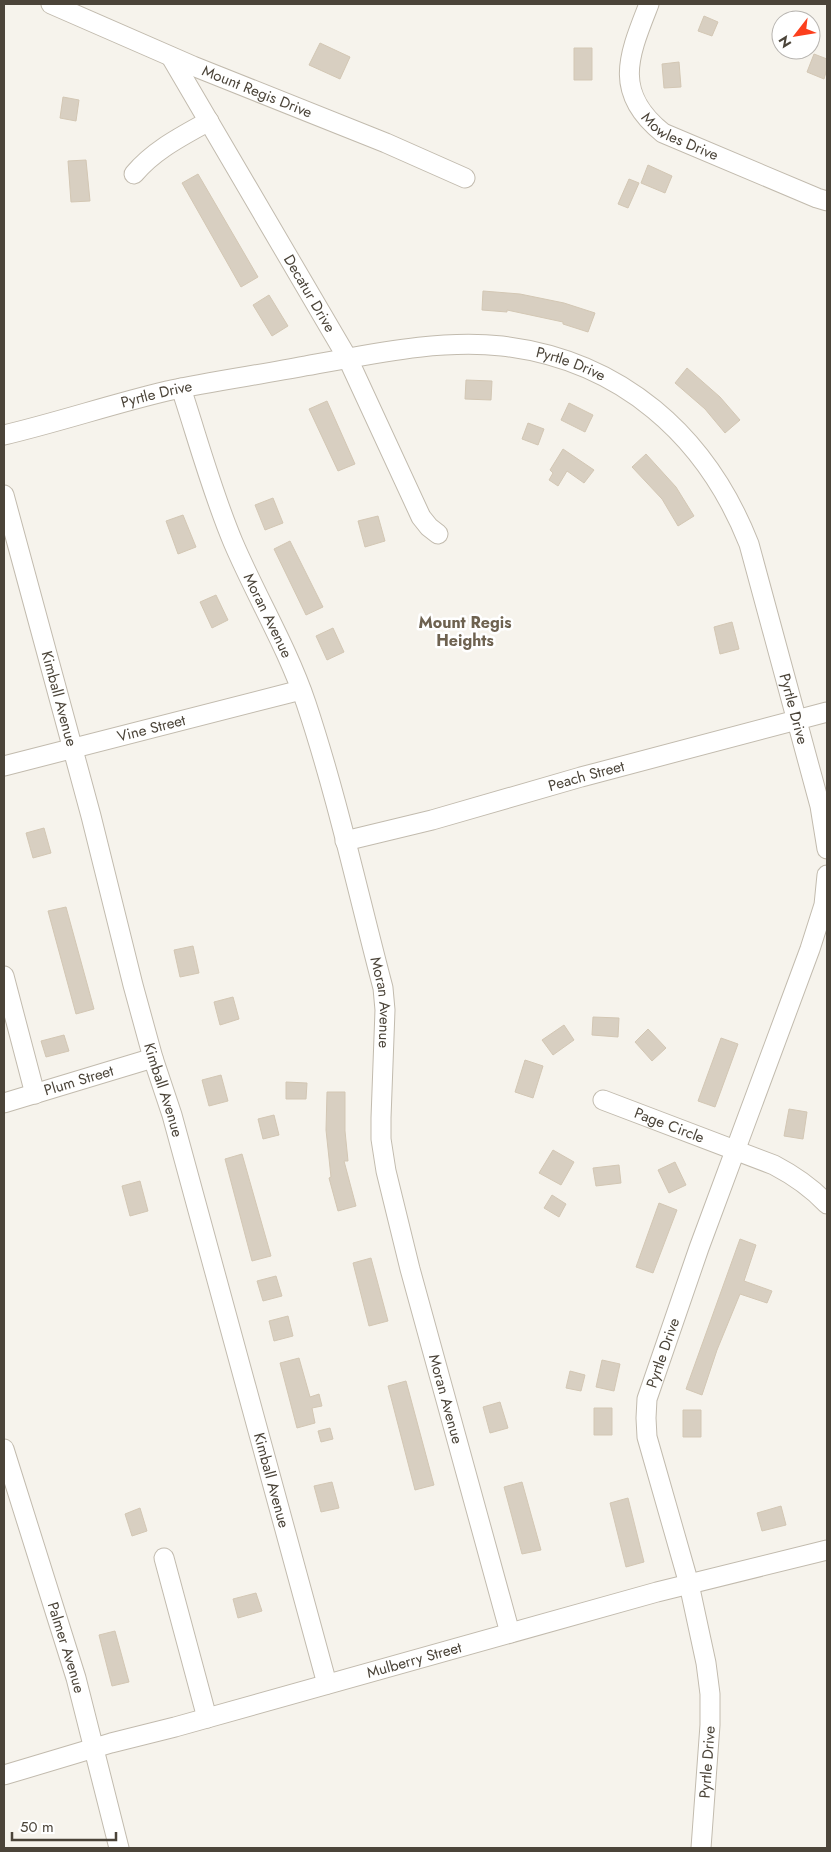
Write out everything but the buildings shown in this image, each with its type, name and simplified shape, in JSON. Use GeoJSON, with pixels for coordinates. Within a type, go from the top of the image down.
{"type":"FeatureCollection","features":[{"type":"Feature","properties":{"kind":"street","name":"Mount Regis Drive"},"geometry":{"type":"LineString","coordinates":[[51,4],[171,57],[386,143],[464,178]]}},
{"type":"Feature","properties":{"kind":"street","name":"Mowles Drive"},"geometry":{"type":"LineString","coordinates":[[648,4],[632,46],[629,67],[633,97],[640,111],[650,123],[663,133],[827,201]]}},
{"type":"Feature","properties":{"kind":"street","name":"Decatur Drive"},"geometry":{"type":"LineString","coordinates":[[171,57],[348,358],[421,516],[438,534]]}},
{"type":"Feature","properties":{"kind":"street"},"geometry":{"type":"LineString","coordinates":[[134,174],[155,153],[209,121]]}},
{"type":"Feature","properties":{"kind":"street","name":"Pyrtle Drive"},"geometry":{"type":"LineString","coordinates":[[4,435],[181,388],[348,358],[418,348],[459,345],[500,346],[544,355],[580,366],[607,378],[670,422],[699,455],[724,489],[738,516],[749,544],[820,806],[827,849]]}},
{"type":"Feature","properties":{"kind":"street","name":"Moran Avenue"},"geometry":{"type":"LineString","coordinates":[[181,388],[220,509],[233,543],[301,690],[330,782],[383,988],[381,1139],[386,1171],[410,1269],[510,1633]]}},
{"type":"Feature","properties":{"kind":"street","name":"Kimball Avenue"},"geometry":{"type":"LineString","coordinates":[[4,495],[93,826],[133,984],[172,1115],[327,1684]]}},
{"type":"Feature","properties":{"kind":"street","name":"Vine Street"},"geometry":{"type":"LineString","coordinates":[[4,766],[301,690]]}},
{"type":"Feature","properties":{"kind":"street","name":"Peach Street"},"geometry":{"type":"LineString","coordinates":[[345,841],[432,820],[582,777],[827,712]]}},
{"type":"Feature","properties":{"kind":"street","name":"Pyrtle Drive"},"geometry":{"type":"LineString","coordinates":[[700,1848],[710,1725],[710,1694],[706,1663],[689,1584],[647,1437],[647,1399],[699,1248],[810,949],[824,904],[827,875]]}},
{"type":"Feature","properties":{"kind":"street"},"geometry":{"type":"LineString","coordinates":[[4,976],[35,1094]]}},
{"type":"Feature","properties":{"kind":"street","name":"Plum Street"},"geometry":{"type":"LineString","coordinates":[[4,1103],[154,1058]]}},
{"type":"Feature","properties":{"kind":"street","name":"Page Circle"},"geometry":{"type":"LineString","coordinates":[[603,1100],[774,1165],[795,1176],[814,1190],[827,1204]]}},
{"type":"Feature","properties":{"kind":"street","name":"Palmer Avenue"},"geometry":{"type":"LineString","coordinates":[[4,1449],[76,1678],[119,1848]]}},
{"type":"Feature","properties":{"kind":"street","name":"Mulberry Street"},"geometry":{"type":"LineString","coordinates":[[4,1774],[95,1747],[207,1718],[689,1584],[827,1550]]}},
{"type":"Feature","properties":{"kind":"street"},"geometry":{"type":"LineString","coordinates":[[164,1558],[207,1718]]}},
{"type":"Feature","properties":{"kind":"district","name":"Mount Regis Heights"},"geometry":{"type":"Point","coordinates":[465,631]}}]}
